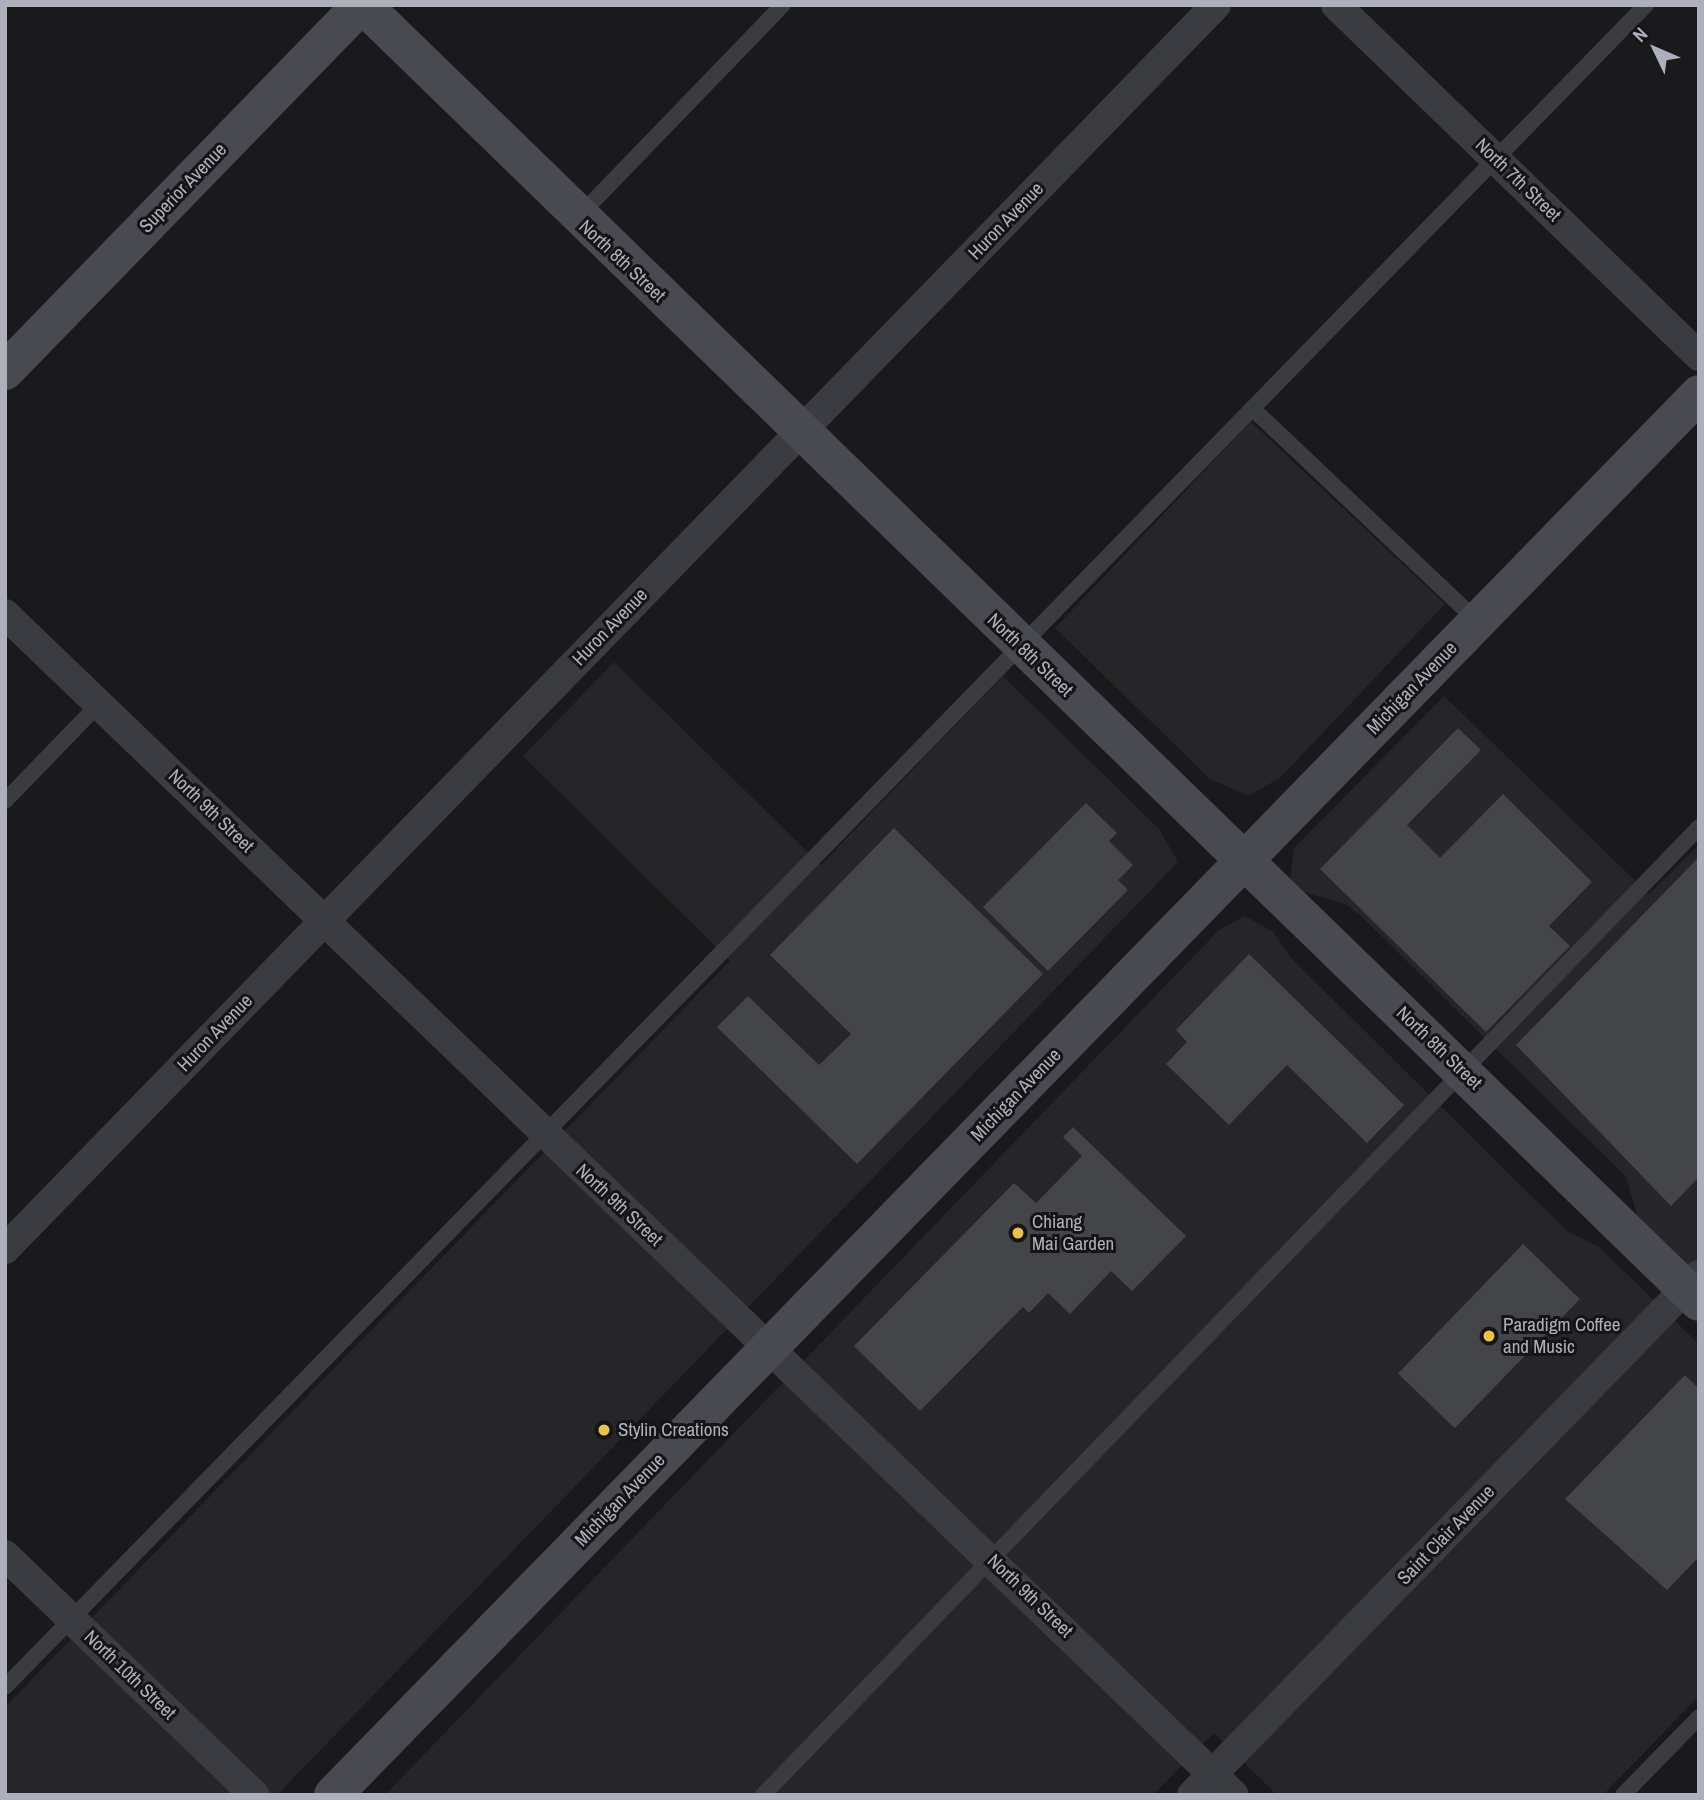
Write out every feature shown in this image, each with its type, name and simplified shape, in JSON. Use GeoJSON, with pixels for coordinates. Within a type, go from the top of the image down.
{"type":"FeatureCollection","features":[{"type":"Feature","properties":{"kind":"street","name":"North 8th Street"},"geometry":{"type":"LineString","coordinates":[[362,5],[577,218],[802,430],[1021,646],[1694,1289]]}},
{"type":"Feature","properties":{"kind":"street","name":"Superior Avenue"},"geometry":{"type":"LineString","coordinates":[[5,371],[362,5]]}},
{"type":"Feature","properties":{"kind":"street","name":"Huron Avenue"},"geometry":{"type":"LineString","coordinates":[[5,1249],[1216,5]]}},
{"type":"Feature","properties":{"kind":"street","name":"North 7th Street"},"geometry":{"type":"LineString","coordinates":[[1336,5],[1699,356]]}},
{"type":"Feature","properties":{"kind":"street","name":"Michigan Avenue"},"geometry":{"type":"LineString","coordinates":[[333,1795],[1699,394]]}},
{"type":"Feature","properties":{"kind":"street","name":"North 9th Street"},"geometry":{"type":"LineString","coordinates":[[9,625],[99,704],[546,1136],[992,1560],[1203,1784],[1234,1795]]}},
{"type":"Feature","properties":{"kind":"street","name":"Saint Clair Avenue"},"geometry":{"type":"LineString","coordinates":[[1203,1784],[1694,1289]]}},
{"type":"Feature","properties":{"kind":"street","name":"North 10th Street"},"geometry":{"type":"LineString","coordinates":[[5,1555],[254,1795]]}},
{"type":"Feature","properties":{"kind":"lane"},"geometry":{"type":"LineString","coordinates":[[577,218],[783,5]]}},
{"type":"Feature","properties":{"kind":"lane"},"geometry":{"type":"LineString","coordinates":[[5,1688],[1646,5]]}},
{"type":"Feature","properties":{"kind":"lane"},"geometry":{"type":"LineString","coordinates":[[1253,409],[1477,621]]}},
{"type":"Feature","properties":{"kind":"lane"},"geometry":{"type":"LineString","coordinates":[[5,801],[99,704]]}},
{"type":"Feature","properties":{"kind":"lane"},"geometry":{"type":"LineString","coordinates":[[763,1795],[1699,827]]}},
{"type":"Feature","properties":{"kind":"lane"},"geometry":{"type":"LineString","coordinates":[[1623,1795],[1699,1717]]}},
{"type":"Feature","properties":{"kind":"shaded area"},"geometry":{"type":"Polygon","coordinates":[[[1251,422],[1445,604],[1281,777],[1249,796],[1210,779],[1055,628],[1251,422]]]}},
{"type":"Feature","properties":{"kind":"shaded area"},"geometry":{"type":"Polygon","coordinates":[[[614,662],[821,865],[1003,676],[1159,829],[1178,862],[277,1795],[5,1795],[5,1707],[730,961],[523,756],[614,662]]]}},
{"type":"Feature","properties":{"kind":"shaded area"},"geometry":{"type":"Polygon","coordinates":[[[1444,696],[1649,894],[1699,845],[1699,1276],[1637,1215],[1626,1177],[1361,916],[1345,904],[1300,891],[1290,879],[1294,848],[1444,696]]]}},
{"type":"Feature","properties":{"kind":"shaded area"},"geometry":{"type":"Polygon","coordinates":[[[1245,916],[1273,932],[1292,959],[1567,1231],[1599,1247],[1699,1344],[1699,1696],[1603,1795],[1277,1795],[1214,1733],[1153,1795],[385,1795],[1219,930],[1245,916]]]}},
{"type":"Feature","properties":{"kind":"building"},"geometry":{"type":"Polygon","coordinates":[[[1458,728],[1481,750],[1407,825],[1440,858],[1503,794],[1592,882],[1549,926],[1570,946],[1486,1032],[1320,869],[1458,728]]]}},
{"type":"Feature","properties":{"kind":"building"},"geometry":{"type":"Polygon","coordinates":[[[1086,803],[1117,833],[1109,841],[1133,865],[1118,880],[1128,890],[1048,971],[983,907],[1086,803]]]}},
{"type":"Feature","properties":{"kind":"building"},"geometry":{"type":"Polygon","coordinates":[[[894,828],[1043,974],[857,1164],[717,1027],[748,996],[819,1065],[851,1034],[770,955],[894,828]]]}},
{"type":"Feature","properties":{"kind":"building"},"geometry":{"type":"Polygon","coordinates":[[[1699,857],[1699,1177],[1671,1206],[1516,1045],[1699,857]]]}},
{"type":"Feature","properties":{"kind":"building"},"geometry":{"type":"Polygon","coordinates":[[[1249,954],[1404,1105],[1367,1143],[1287,1065],[1229,1125],[1166,1064],[1187,1042],[1176,1030],[1249,954]]]}},
{"type":"Feature","properties":{"kind":"building"},"geometry":{"type":"Polygon","coordinates":[[[1073,1127],[1186,1236],[1132,1291],[1111,1271],[1070,1314],[1048,1293],[1029,1313],[1023,1307],[920,1411],[854,1346],[1014,1183],[1036,1203],[1082,1156],[1063,1137],[1073,1127]]]}},
{"type":"Feature","properties":{"kind":"building","name":"Paradigm Coffee and Music"},"geometry":{"type":"Polygon","coordinates":[[[1523,1244],[1580,1299],[1455,1428],[1398,1373],[1523,1244]]]}},
{"type":"Feature","properties":{"kind":"building"},"geometry":{"type":"Polygon","coordinates":[[[1685,1375],[1699,1389],[1699,1557],[1667,1590],[1565,1499],[1685,1375]]]}},
{"type":"Feature","properties":{"kind":"place","name":"Chiang Mai Garden"},"geometry":{"type":"Point","coordinates":[1018,1233]}},
{"type":"Feature","properties":{"kind":"place","name":"Paradigm Coffee and Music"},"geometry":{"type":"Point","coordinates":[1489,1336]}},
{"type":"Feature","properties":{"kind":"place","name":"Stylin Creations"},"geometry":{"type":"Point","coordinates":[604,1430]}}]}
